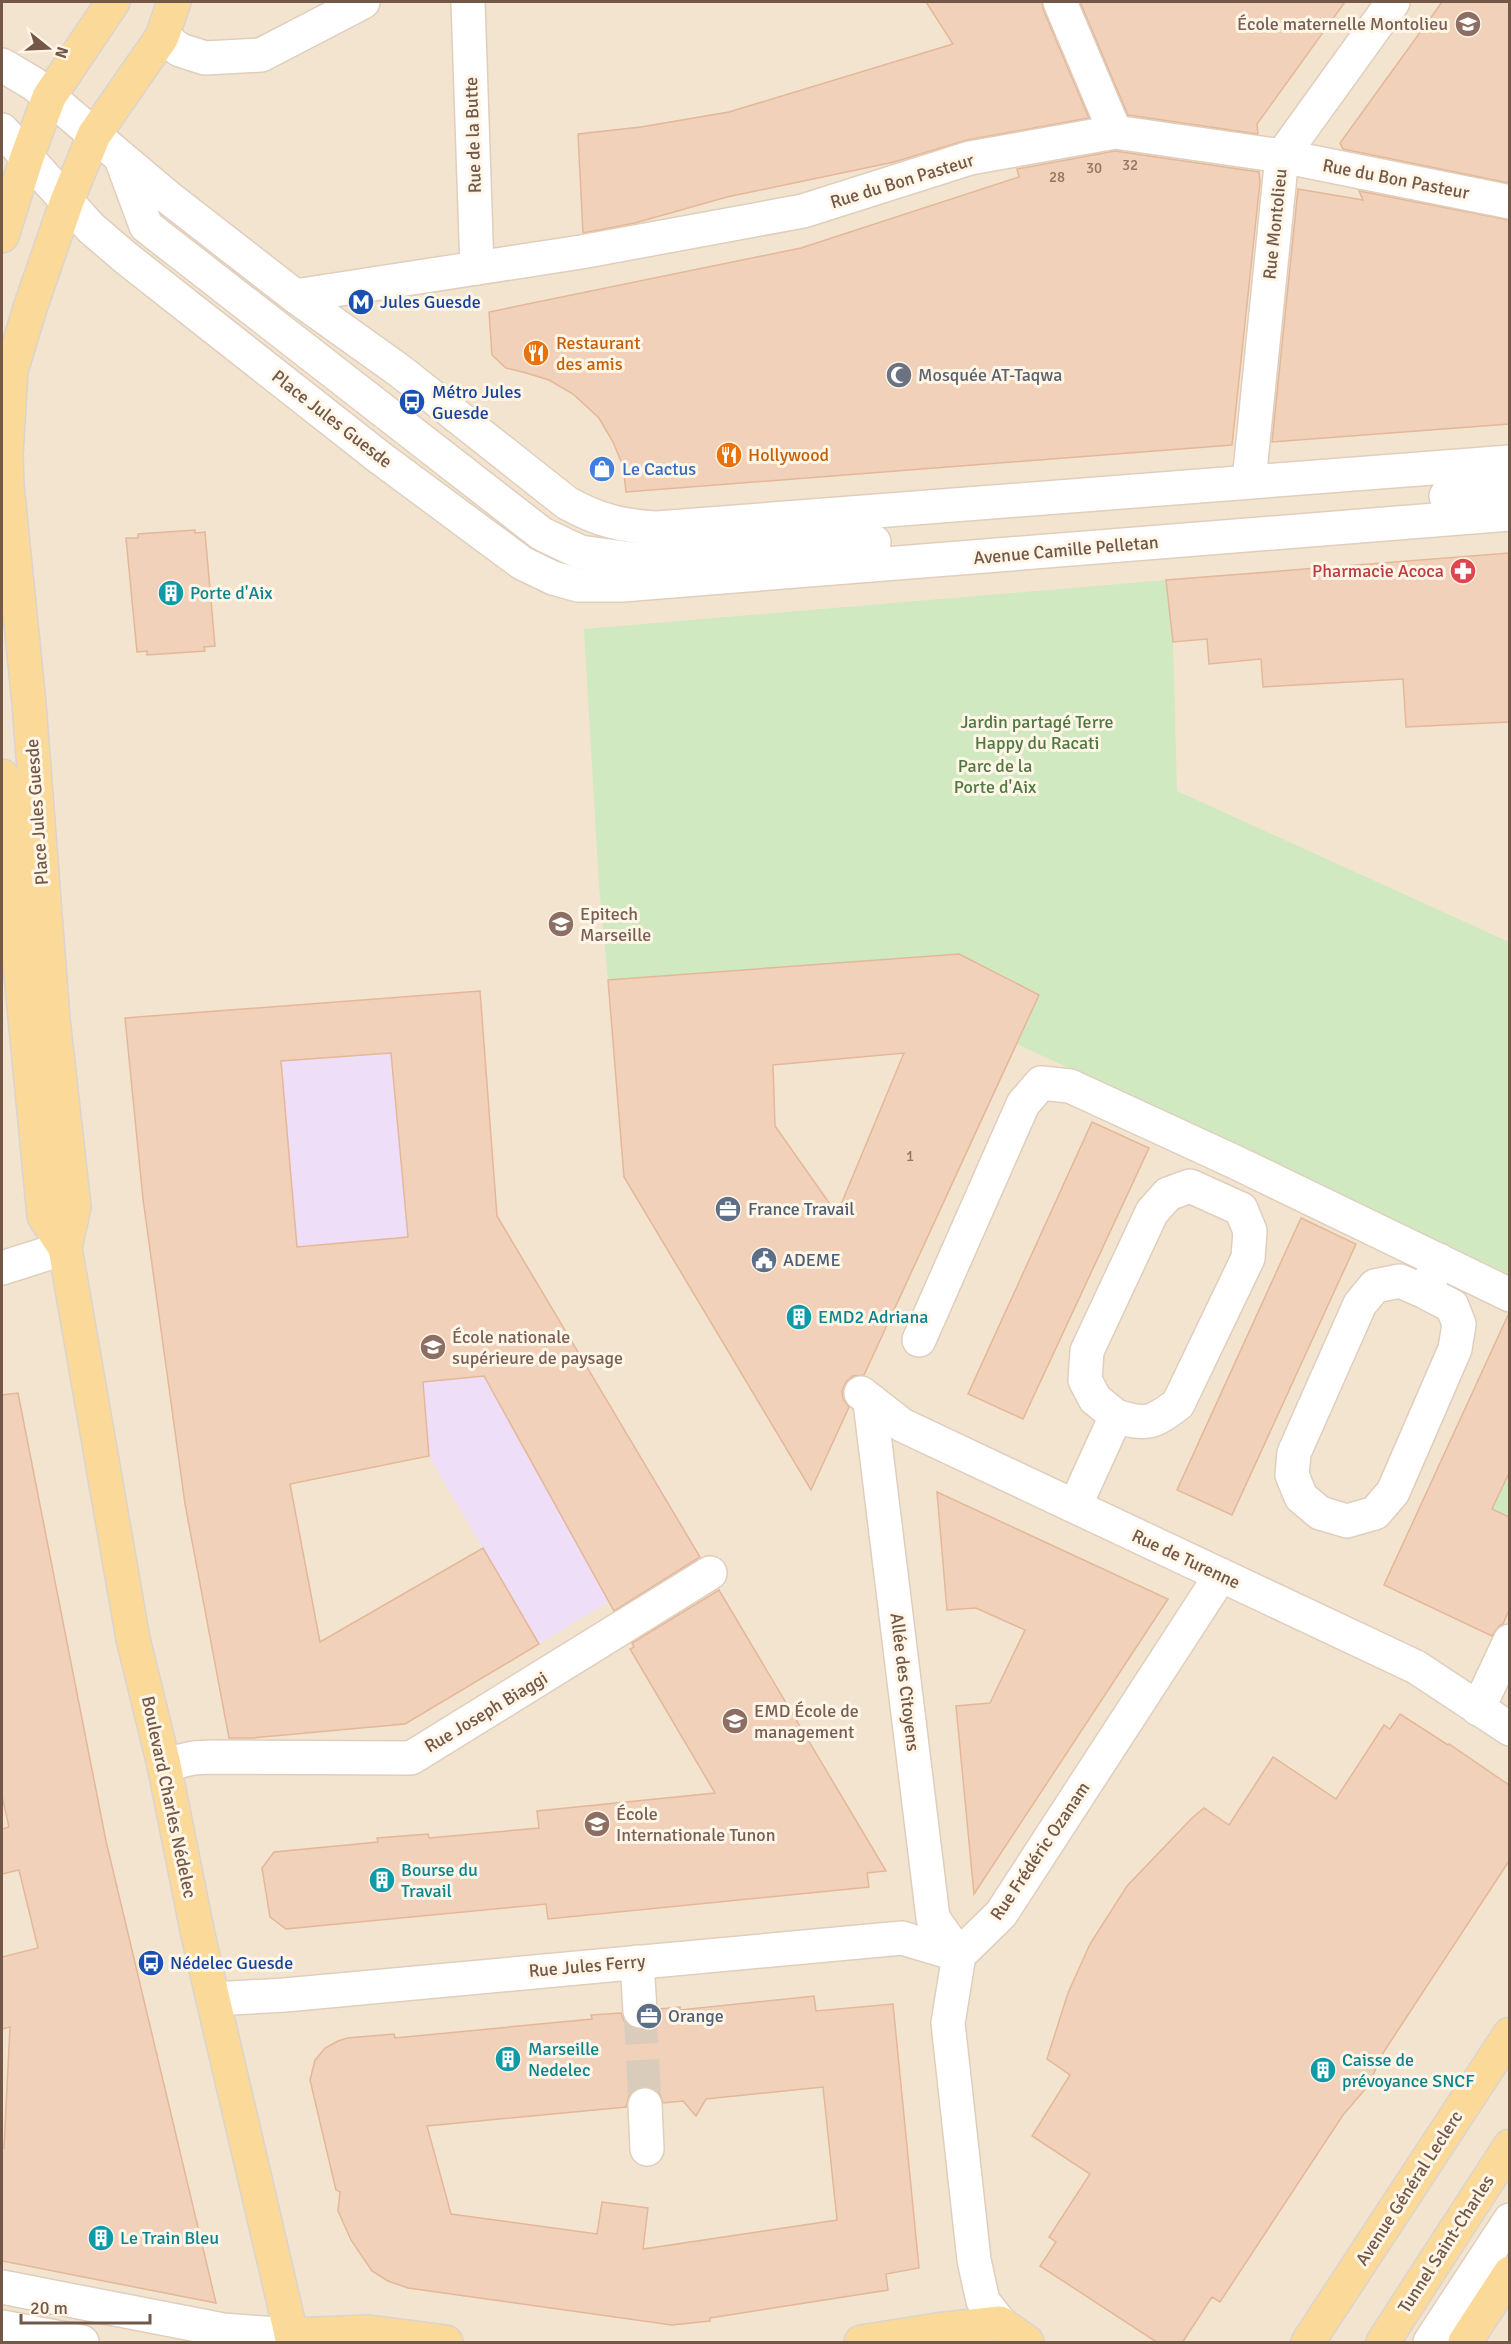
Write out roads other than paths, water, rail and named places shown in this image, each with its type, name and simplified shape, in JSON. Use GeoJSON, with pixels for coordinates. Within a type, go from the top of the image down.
{"type":"FeatureCollection","features":[{"type":"Feature","properties":{"kind":"main road"},"geometry":{"type":"LineString","coordinates":[[2,236],[49,97],[113,2]]}},
{"type":"Feature","properties":{"kind":"main road","name":"Place Jules Guesde"},"geometry":{"type":"LineString","coordinates":[[39,1020],[16,828],[7,485],[4,456],[11,371],[67,201],[94,135],[162,37],[174,2]]}},
{"type":"Feature","properties":{"kind":"main road","name":"Place Jules Guesde"},"geometry":{"type":"LineString","coordinates":[[2,777],[16,828]]}},
{"type":"Feature","properties":{"kind":"main road","name":"Boulevard Charles Nédelec"},"geometry":{"type":"LineString","coordinates":[[39,1020],[74,1207],[65,1248],[133,1639],[164,1765],[213,1999],[292,2339]]}},
{"type":"Feature","properties":{"kind":"main road","name":"Avenue Général Leclerc"},"geometry":{"type":"LineString","coordinates":[[1308,2343],[1509,2034]]}},
{"type":"Feature","properties":{"kind":"main road","name":"Tunnel Saint-Charles"},"geometry":{"type":"LineString","coordinates":[[1383,2343],[1509,2146]]}},
{"type":"Feature","properties":{"kind":"main road"},"geometry":{"type":"LineString","coordinates":[[1465,2343],[1509,2273]]}},
{"type":"Feature","properties":{"kind":"main road"},"geometry":{"type":"LineString","coordinates":[[861,2343],[937,2330],[1000,2323],[1027,2343]]}},
{"type":"Feature","properties":{"kind":"main road"},"geometry":{"type":"LineString","coordinates":[[292,2339],[369,2332],[446,2343]]}},
{"type":"Feature","properties":{"kind":"street"},"geometry":{"type":"LineString","coordinates":[[162,37],[180,50],[205,58],[261,56],[363,2]]}},
{"type":"Feature","properties":{"kind":"street","name":"Rue de la Butte"},"geometry":{"type":"LineString","coordinates":[[468,2],[477,268]]}},
{"type":"Feature","properties":{"kind":"street"},"geometry":{"type":"LineString","coordinates":[[1060,2],[1115,132]]}},
{"type":"Feature","properties":{"kind":"street","name":"Rue Montolieu"},"geometry":{"type":"LineString","coordinates":[[1249,482],[1282,156],[1393,2]]}},
{"type":"Feature","properties":{"kind":"street"},"geometry":{"type":"LineString","coordinates":[[2,65],[34,84],[121,158],[295,296],[400,371],[567,503],[591,516],[624,526],[657,528],[1509,462]]}},
{"type":"Feature","properties":{"kind":"street"},"geometry":{"type":"LineString","coordinates":[[2,130],[67,201]]}},
{"type":"Feature","properties":{"kind":"street","name":"Rue du Bon Pasteur"},"geometry":{"type":"LineString","coordinates":[[295,296],[581,252],[803,211],[970,158],[1115,132],[1282,156],[1509,202]]}},
{"type":"Feature","properties":{"kind":"street"},"geometry":{"type":"LineString","coordinates":[[121,158],[146,226],[542,534],[627,572]]}},
{"type":"Feature","properties":{"kind":"street","name":"Place Jules Guesde"},"geometry":{"type":"LineString","coordinates":[[67,201],[91,228],[126,258],[379,457],[522,563],[553,578],[578,585],[627,572]]}},
{"type":"Feature","properties":{"kind":"street","name":"Avenue Camille Pelletan"},"geometry":{"type":"LineString","coordinates":[[627,572],[870,543],[1509,490]]}},
{"type":"Feature","properties":{"kind":"street","name":"Avenue Camille Pelletan"},"geometry":{"type":"LineString","coordinates":[[627,572],[1509,514]]}},
{"type":"Feature","properties":{"kind":"street"},"geometry":{"type":"LineString","coordinates":[[919,1340],[1023,1104],[1041,1083],[1070,1086],[1235,1162],[1509,1295]]}},
{"type":"Feature","properties":{"kind":"street"},"geometry":{"type":"LineString","coordinates":[[1217,1197],[1235,1162]]}},
{"type":"Feature","properties":{"kind":"street"},"geometry":{"type":"LineString","coordinates":[[1190,1186],[1241,1209],[1250,1231],[1248,1258],[1178,1404],[1160,1418],[1138,1424],[1116,1416],[1095,1399],[1085,1380],[1087,1351],[1152,1212],[1168,1194],[1190,1186]]}},
{"type":"Feature","properties":{"kind":"street"},"geometry":{"type":"LineString","coordinates":[[2,1268],[65,1248]]}},
{"type":"Feature","properties":{"kind":"street"},"geometry":{"type":"LineString","coordinates":[[1425,1292],[1439,1260]]}},
{"type":"Feature","properties":{"kind":"street"},"geometry":{"type":"LineString","coordinates":[[1400,1281],[1425,1292],[1452,1306],[1459,1324],[1455,1349],[1393,1492],[1375,1513],[1347,1521],[1320,1513],[1301,1497],[1292,1475],[1294,1453],[1360,1304],[1375,1286],[1400,1281]]}},
{"type":"Feature","properties":{"kind":"street","name":"Rue de Turenne"},"geometry":{"type":"LineString","coordinates":[[865,1397],[902,1425],[1416,1667],[1509,1729]]}},
{"type":"Feature","properties":{"kind":"street","name":"Allée des Citoyens"},"geometry":{"type":"LineString","coordinates":[[865,1397],[933,1918],[959,1955]]}},
{"type":"Feature","properties":{"kind":"street"},"geometry":{"type":"LineString","coordinates":[[1075,1506],[1116,1416]]}},
{"type":"Feature","properties":{"kind":"street","name":"Rue Joseph Biaggi"},"geometry":{"type":"LineString","coordinates":[[164,1765],[193,1758],[211,1757],[411,1758],[710,1574]]}},
{"type":"Feature","properties":{"kind":"street","name":"Rue Frédéric Ozanam"},"geometry":{"type":"LineString","coordinates":[[959,1955],[1001,1914],[1221,1575]]}},
{"type":"Feature","properties":{"kind":"street"},"geometry":{"type":"LineString","coordinates":[[1478,1709],[1509,1641]]}},
{"type":"Feature","properties":{"kind":"street","name":"Rue Jules Ferry"},"geometry":{"type":"LineString","coordinates":[[213,1999],[285,1995],[902,1938],[959,1955]]}},
{"type":"Feature","properties":{"kind":"street"},"geometry":{"type":"LineString","coordinates":[[959,1955],[948,2022],[971,2237],[983,2301],[1000,2323]]}},
{"type":"Feature","properties":{"kind":"street"},"geometry":{"type":"LineString","coordinates":[[637,1962],[640,2011]]}},
{"type":"Feature","properties":{"kind":"street"},"geometry":{"type":"LineString","coordinates":[[645,2105],[647,2149]]}},
{"type":"Feature","properties":{"kind":"street"},"geometry":{"type":"LineString","coordinates":[[1430,2343],[1509,2220]]}},
{"type":"Feature","properties":{"kind":"street"},"geometry":{"type":"LineString","coordinates":[[2,2287],[223,2330],[292,2339]]}},
{"type":"Feature","properties":{"kind":"street"},"geometry":{"type":"LineString","coordinates":[[2,2327],[81,2343]]}},
{"type":"Feature","properties":{"kind":"tunnel"},"geometry":{"type":"LineString","coordinates":[[640,2011],[645,2105]]}},
{"type":"Feature","properties":{"kind":"place","name":"École maternelle Montolieu"},"geometry":{"type":"Point","coordinates":[1468,24]}},
{"type":"Feature","properties":{"kind":"place","name":"Jules Guesde"},"geometry":{"type":"Point","coordinates":[361,302]}},
{"type":"Feature","properties":{"kind":"place","name":"Restaurant des amis"},"geometry":{"type":"Point","coordinates":[536,353]}},
{"type":"Feature","properties":{"kind":"place","name":"Mosquée AT-Taqwa"},"geometry":{"type":"Point","coordinates":[899,375]}},
{"type":"Feature","properties":{"kind":"place","name":"Métro Jules Guesde"},"geometry":{"type":"Point","coordinates":[412,402]}},
{"type":"Feature","properties":{"kind":"place","name":"Hollywood"},"geometry":{"type":"Point","coordinates":[729,455]}},
{"type":"Feature","properties":{"kind":"place","name":"Le Cactus"},"geometry":{"type":"Point","coordinates":[602,469]}},
{"type":"Feature","properties":{"kind":"place","name":"Pharmacie Acoca"},"geometry":{"type":"Point","coordinates":[1463,571]}},
{"type":"Feature","properties":{"kind":"place","name":"Porte d'Aix"},"geometry":{"type":"Point","coordinates":[171,593]}},
{"type":"Feature","properties":{"kind":"place","name":"Epitech Marseille"},"geometry":{"type":"Point","coordinates":[561,924]}},
{"type":"Feature","properties":{"kind":"place","name":"France Travail"},"geometry":{"type":"Point","coordinates":[728,1209]}},
{"type":"Feature","properties":{"kind":"place","name":"ADEME"},"geometry":{"type":"Point","coordinates":[764,1260]}},
{"type":"Feature","properties":{"kind":"place","name":"EMD2 Adriana"},"geometry":{"type":"Point","coordinates":[799,1317]}},
{"type":"Feature","properties":{"kind":"place","name":"École nationale supérieure de paysage"},"geometry":{"type":"Point","coordinates":[433,1347]}},
{"type":"Feature","properties":{"kind":"place","name":"EMD École de management"},"geometry":{"type":"Point","coordinates":[735,1721]}},
{"type":"Feature","properties":{"kind":"place","name":"École Internationale Tunon"},"geometry":{"type":"Point","coordinates":[597,1824]}},
{"type":"Feature","properties":{"kind":"place","name":"Bourse du Travail"},"geometry":{"type":"Point","coordinates":[382,1880]}},
{"type":"Feature","properties":{"kind":"place","name":"Nédelec Guesde"},"geometry":{"type":"Point","coordinates":[151,1963]}},
{"type":"Feature","properties":{"kind":"place","name":"Orange"},"geometry":{"type":"Point","coordinates":[649,2016]}},
{"type":"Feature","properties":{"kind":"place","name":"Marseille Nedelec"},"geometry":{"type":"Point","coordinates":[508,2059]}},
{"type":"Feature","properties":{"kind":"place","name":"Caisse de prévoyance SNCF"},"geometry":{"type":"Point","coordinates":[1323,2070]}},
{"type":"Feature","properties":{"kind":"place","name":"Le Train Bleu"},"geometry":{"type":"Point","coordinates":[101,2238]}},
{"type":"Feature","properties":{"kind":"park label","name":"Jardin partagé Terre Happy du Racati"},"geometry":{"type":"Point","coordinates":[1037,732]}},
{"type":"Feature","properties":{"kind":"park label","name":"Parc de la Porte d'Aix"},"geometry":{"type":"Point","coordinates":[995,776]}}]}
